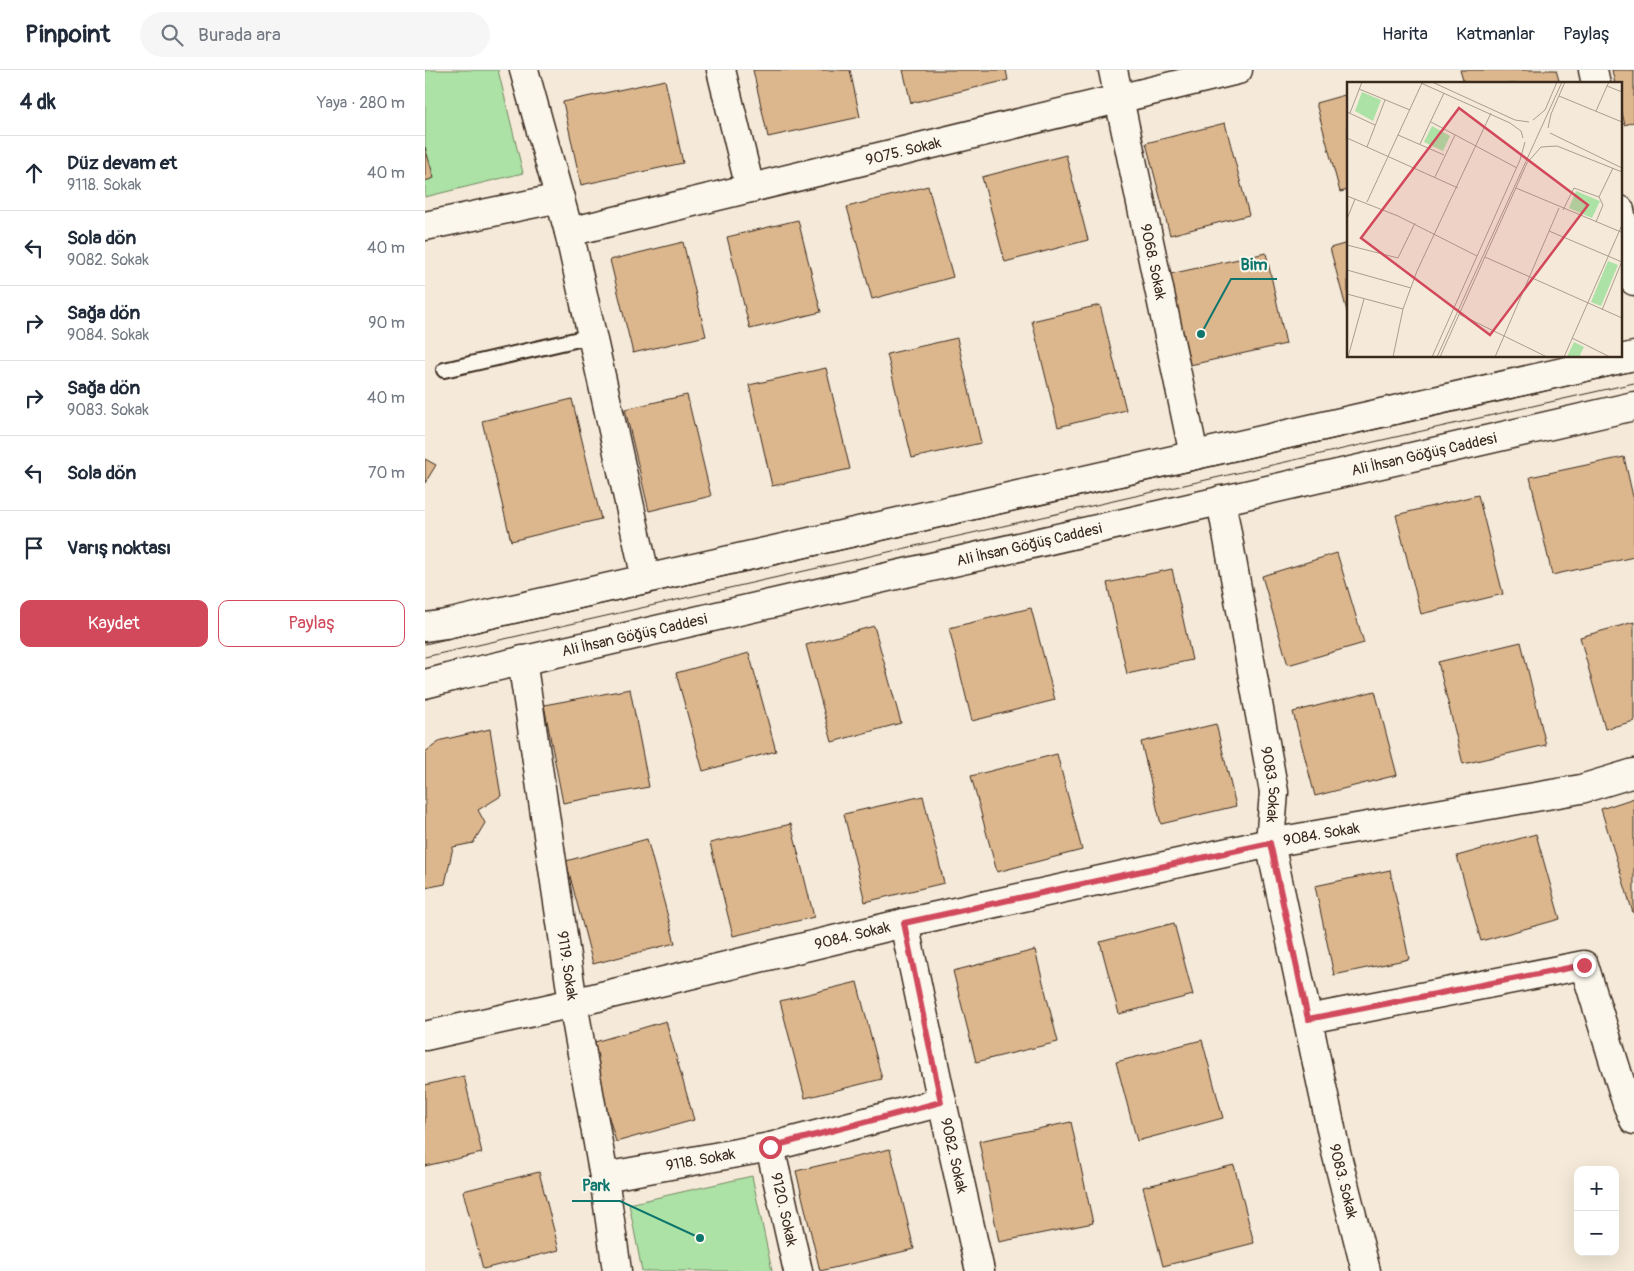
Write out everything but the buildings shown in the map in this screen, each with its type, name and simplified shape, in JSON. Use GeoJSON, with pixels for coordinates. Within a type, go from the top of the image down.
{"type":"FeatureCollection","features":[{"type":"Feature","properties":{"kind":"street"},"geometry":{"type":"LineString","coordinates":[[524,70],[569,232],[646,579]]}},
{"type":"Feature","properties":{"kind":"street"},"geometry":{"type":"LineString","coordinates":[[721,70],[750,188]]}},
{"type":"Feature","properties":{"kind":"street","name":"9068. Sokak"},"geometry":{"type":"LineString","coordinates":[[1113,70],[1194,455]]}},
{"type":"Feature","properties":{"kind":"street","name":"9075. Sokak"},"geometry":{"type":"LineString","coordinates":[[569,232],[1238,70]]}},
{"type":"Feature","properties":{"kind":"street"},"geometry":{"type":"LineString","coordinates":[[425,226],[560,198]]}},
{"type":"Feature","properties":{"kind":"street"},"geometry":{"type":"LineString","coordinates":[[1621,215],[1634,281]]}},
{"type":"Feature","properties":{"kind":"street"},"geometry":{"type":"LineString","coordinates":[[425,627],[446,624],[1634,356]]}},
{"type":"Feature","properties":{"kind":"street","name":"Ali İhsan Göğüş Caddesi"},"geometry":{"type":"LineString","coordinates":[[425,684],[522,660],[1634,406]]}},
{"type":"Feature","properties":{"kind":"street","name":"9083. Sokak"},"geometry":{"type":"LineString","coordinates":[[1221,500],[1273,792],[1270,843],[1336,1152],[1366,1271]]}},
{"type":"Feature","properties":{"kind":"street","name":"9119. Sokak"},"geometry":{"type":"LineString","coordinates":[[522,660],[573,1003],[604,1178],[617,1271]]}},
{"type":"Feature","properties":{"kind":"street","name":"9084. Sokak"},"geometry":{"type":"LineString","coordinates":[[425,1036],[573,1003],[904,923],[1270,843],[1581,789],[1634,773]]}},
{"type":"Feature","properties":{"kind":"street","name":"9082. Sokak"},"geometry":{"type":"LineString","coordinates":[[904,923],[941,1102],[980,1271]]}},
{"type":"Feature","properties":{"kind":"street"},"geometry":{"type":"LineString","coordinates":[[1308,1019],[1584,965],[1627,1104],[1634,1120]]}},
{"type":"Feature","properties":{"kind":"street","name":"9118. Sokak"},"geometry":{"type":"LineString","coordinates":[[604,1178],[770,1147],[941,1102]]}},
{"type":"Feature","properties":{"kind":"street","name":"9120. Sokak"},"geometry":{"type":"LineString","coordinates":[[770,1147],[798,1271]]}},
{"type":"Feature","properties":{"kind":"lane"},"geometry":{"type":"LineString","coordinates":[[444,370],[592,336]]}},
{"type":"Feature","properties":{"kind":"green space"},"geometry":{"type":"Polygon","coordinates":[[[425,70],[498,70],[523,173],[425,197],[425,70]]]}},
{"type":"Feature","properties":{"kind":"green space"},"geometry":{"type":"Polygon","coordinates":[[[752,1176],[772,1271],[642,1271],[629,1204],[752,1176]]]}},
{"type":"Feature","properties":{"kind":"tram line"},"geometry":{"type":"LineString","coordinates":[[425,644],[1634,371]]}},
{"type":"Feature","properties":{"kind":"tram line"},"geometry":{"type":"LineString","coordinates":[[425,657],[1634,383]]}},
{"type":"Feature","properties":{"kind":"place","name":"Bim"},"geometry":{"type":"Point","coordinates":[1201,334]}},
{"type":"Feature","properties":{"kind":"place","name":"Park"},"geometry":{"type":"Point","coordinates":[700,1238]}},
{"type":"Feature","properties":{"kind":"route"},"geometry":{"type":"LineString","coordinates":[[770,1147],[941,1102],[904,923],[1270,843],[1308,1019],[1584,965]]}}]}
